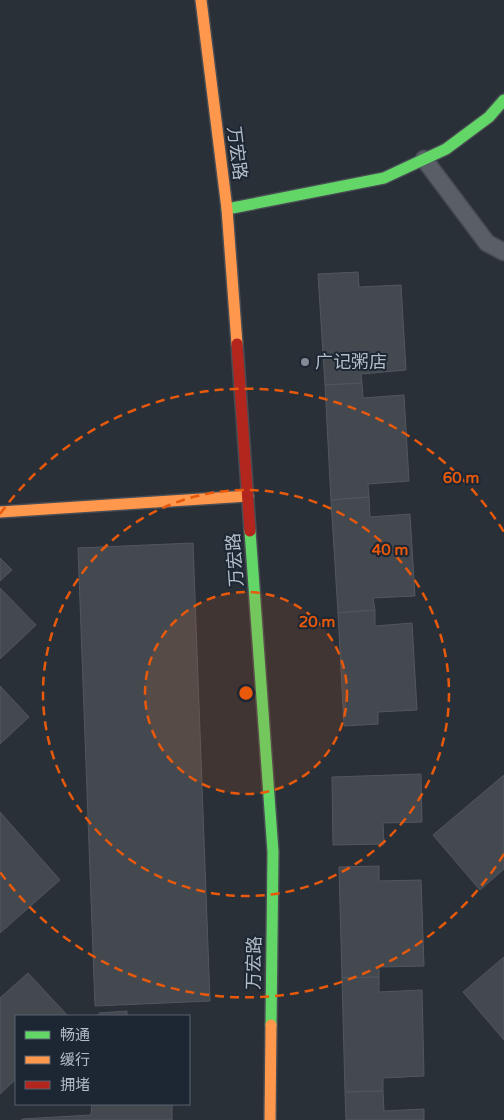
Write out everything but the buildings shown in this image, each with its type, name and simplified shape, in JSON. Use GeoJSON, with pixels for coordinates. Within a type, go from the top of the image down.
{"type":"FeatureCollection","features":[{"type":"Feature","properties":{"kind":"street","name":"万宏路"},"geometry":{"type":"LineString","coordinates":[[201,0],[227,210],[273,852],[270,1120]]}},
{"type":"Feature","properties":{"kind":"street"},"geometry":{"type":"LineString","coordinates":[[227,210],[384,178],[446,149],[489,117],[504,100]]}},
{"type":"Feature","properties":{"kind":"street"},"geometry":{"type":"LineString","coordinates":[[0,512],[248,496]]}},
{"type":"Feature","properties":{"kind":"lane"},"geometry":{"type":"LineString","coordinates":[[424,159],[487,243],[504,252]]}},
{"type":"Feature","properties":{"kind":"traffic: fast"},"geometry":{"type":"LineString","coordinates":[[227,209],[384,178],[446,149],[489,117],[504,100]]}},
{"type":"Feature","properties":{"kind":"traffic: fast"},"geometry":{"type":"LineString","coordinates":[[250,531],[273,852],[271,1025]]}},
{"type":"Feature","properties":{"kind":"traffic: slow"},"geometry":{"type":"LineString","coordinates":[[201,0],[227,209],[237,344]]}},
{"type":"Feature","properties":{"kind":"traffic: slow"},"geometry":{"type":"LineString","coordinates":[[0,512],[248,496]]}},
{"type":"Feature","properties":{"kind":"traffic: slow"},"geometry":{"type":"LineString","coordinates":[[270,1120],[271,1025]]}},
{"type":"Feature","properties":{"kind":"traffic: jam"},"geometry":{"type":"LineString","coordinates":[[237,344],[250,531]]}},
{"type":"Feature","properties":{"kind":"place","name":"广记粥店"},"geometry":{"type":"Point","coordinates":[305,362]}}]}
